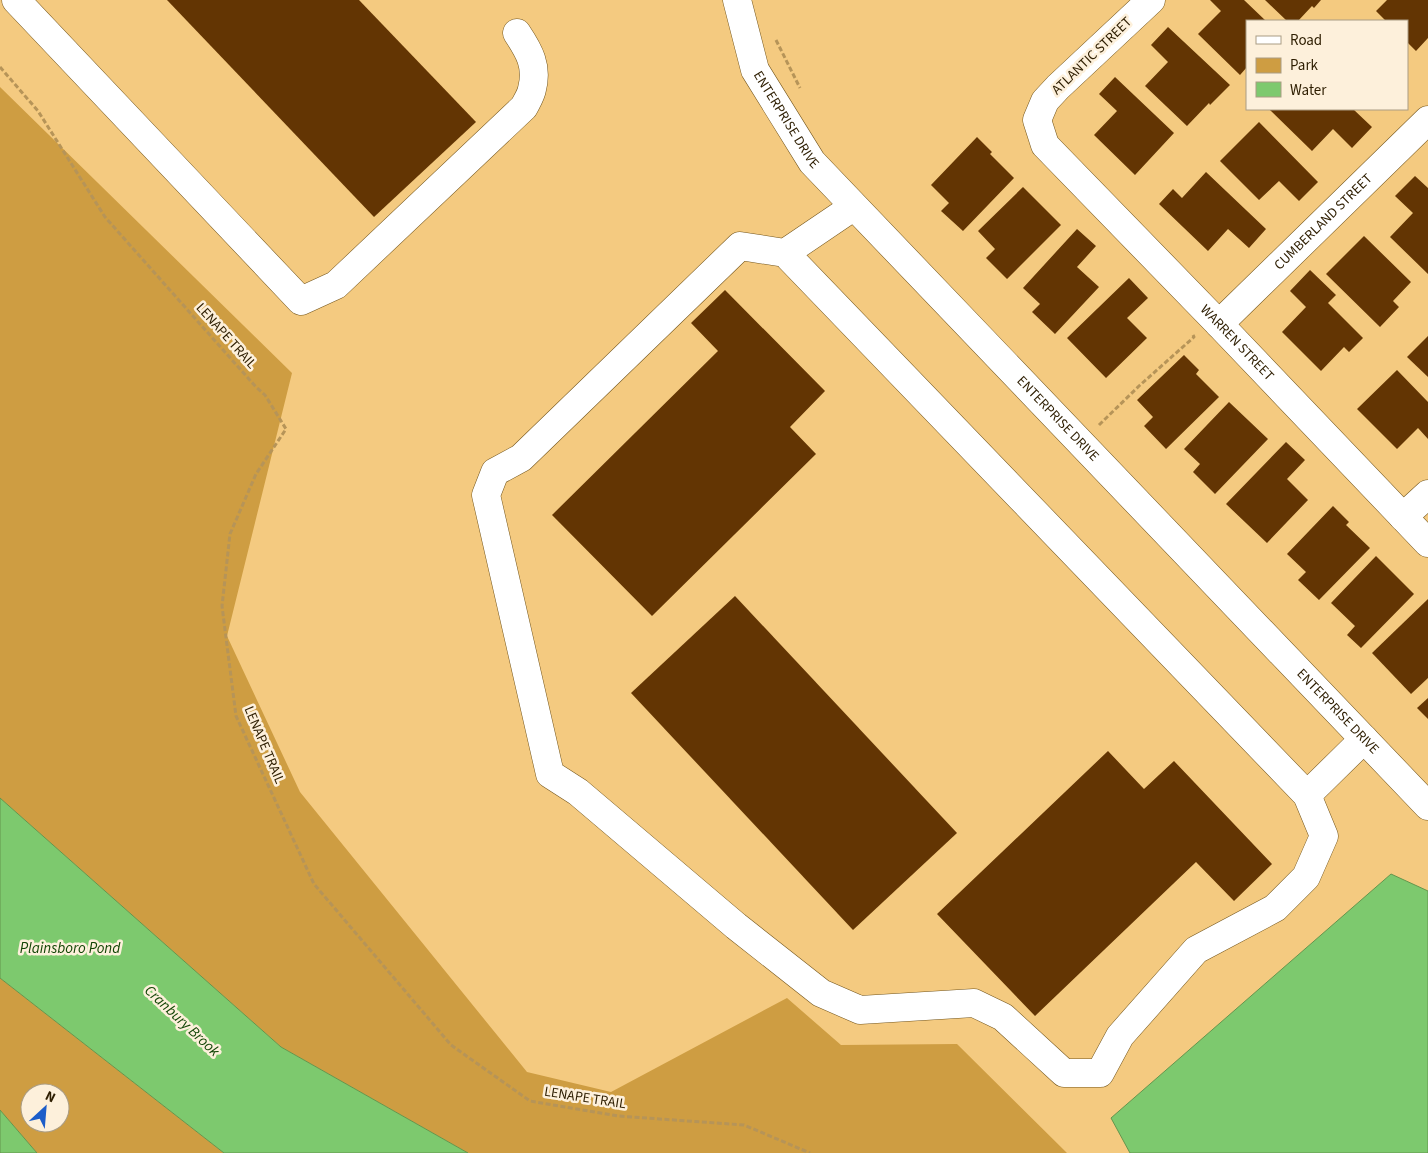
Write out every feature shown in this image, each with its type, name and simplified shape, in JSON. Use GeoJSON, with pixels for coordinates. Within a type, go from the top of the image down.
{"type":"FeatureCollection","features":[{"type":"Feature","properties":{"kind":"street"},"geometry":{"type":"LineString","coordinates":[[16,0],[300,302],[336,285],[524,107],[532,90],[534,71],[530,52],[517,33]]}},
{"type":"Feature","properties":{"kind":"street","name":"ENTERPRISE DRIVE"},"geometry":{"type":"LineString","coordinates":[[737,0],[755,70],[812,162],[1428,806]]}},
{"type":"Feature","properties":{"kind":"street","name":"ATLANTIC STREET"},"geometry":{"type":"LineString","coordinates":[[1045,145],[1037,120],[1045,101],[1151,0]]}},
{"type":"Feature","properties":{"kind":"street","name":"CUMBERLAND STREET"},"geometry":{"type":"LineString","coordinates":[[1212,317],[1428,120]]}},
{"type":"Feature","properties":{"kind":"street","name":"WARREN STREET"},"geometry":{"type":"LineString","coordinates":[[1045,145],[1428,543]]}},
{"type":"Feature","properties":{"kind":"street"},"geometry":{"type":"LineString","coordinates":[[785,253],[853,207]]}},
{"type":"Feature","properties":{"kind":"street"},"geometry":{"type":"LineString","coordinates":[[740,246],[785,253],[1307,795],[1324,836],[1306,876],[1275,908],[1196,950],[1120,1036],[1100,1073],[1064,1073],[1004,1017],[974,1003],[860,1010],[821,992],[736,926],[578,792],[550,774],[486,495],[495,472],[521,458],[740,246]]}},
{"type":"Feature","properties":{"kind":"street"},"geometry":{"type":"LineString","coordinates":[[1403,517],[1428,494]]}},
{"type":"Feature","properties":{"kind":"street"},"geometry":{"type":"LineString","coordinates":[[1307,795],[1364,739]]}},
{"type":"Feature","properties":{"kind":"path","name":"LENAPE TRAIL"},"geometry":{"type":"LineString","coordinates":[[0,67],[38,111],[105,217],[265,395],[286,429],[256,474],[230,534],[222,606],[236,716],[314,884],[451,1045],[530,1101],[618,1116],[744,1125],[810,1153]]}},
{"type":"Feature","properties":{"kind":"path"},"geometry":{"type":"LineString","coordinates":[[1097,428],[1139,386],[1194,337],[1192,325],[1212,317]]}},
{"type":"Feature","properties":{"kind":"green space"},"geometry":{"type":"Polygon","coordinates":[[[0,87],[292,373],[227,636],[300,792],[527,1072],[611,1092],[787,998],[841,1045],[957,1044],[1067,1153],[468,1153],[281,1047],[0,798],[0,87]]]}},
{"type":"Feature","properties":{"kind":"green space"},"geometry":{"type":"Polygon","coordinates":[[[0,978],[224,1153],[37,1153],[0,1110],[0,978]]]}},
{"type":"Feature","properties":{"kind":"water","name":"Plainsboro Pond"},"geometry":{"type":"Polygon","coordinates":[[[0,798],[281,1047],[468,1153],[224,1153],[0,978],[0,798]]]}},
{"type":"Feature","properties":{"kind":"water"},"geometry":{"type":"Polygon","coordinates":[[[1391,874],[1428,891],[1428,1153],[1130,1153],[1111,1118],[1391,874]]]}},
{"type":"Feature","properties":{"kind":"water"},"geometry":{"type":"Polygon","coordinates":[[[0,1110],[37,1153],[0,1153],[0,1110]]]}},
{"type":"Feature","properties":{"kind":"building"},"geometry":{"type":"Polygon","coordinates":[[[167,0],[359,0],[476,122],[374,217],[167,0]]]}},
{"type":"Feature","properties":{"kind":"building"},"geometry":{"type":"Polygon","coordinates":[[[1210,0],[1244,0],[1265,20],[1246,20],[1246,68],[1240,75],[1198,34],[1221,11],[1210,0]]]}},
{"type":"Feature","properties":{"kind":"building"},"geometry":{"type":"Polygon","coordinates":[[[1265,0],[1321,0],[1314,8],[1312,6],[1299,20],[1286,20],[1265,0]]]}},
{"type":"Feature","properties":{"kind":"building"},"geometry":{"type":"Polygon","coordinates":[[[1387,0],[1428,0],[1428,38],[1416,51],[1408,43],[1408,20],[1385,20],[1376,11],[1387,0]]]}},
{"type":"Feature","properties":{"kind":"building"},"geometry":{"type":"Polygon","coordinates":[[[1168,27],[1230,85],[1187,126],[1145,86],[1168,62],[1151,45],[1168,27]]]}},
{"type":"Feature","properties":{"kind":"building"},"geometry":{"type":"Polygon","coordinates":[[[1115,77],[1174,133],[1135,175],[1094,135],[1117,111],[1099,94],[1115,77]]]}},
{"type":"Feature","properties":{"kind":"building"},"geometry":{"type":"Polygon","coordinates":[[[1270,110],[1354,110],[1372,127],[1352,148],[1333,129],[1312,151],[1270,110]]]}},
{"type":"Feature","properties":{"kind":"building"},"geometry":{"type":"Polygon","coordinates":[[[1259,122],[1318,182],[1299,201],[1279,181],[1259,200],[1220,161],[1259,122]]]}},
{"type":"Feature","properties":{"kind":"building"},"geometry":{"type":"Polygon","coordinates":[[[977,137],[992,152],[990,154],[1014,178],[963,231],[941,211],[949,203],[931,185],[977,137]]]}},
{"type":"Feature","properties":{"kind":"building"},"geometry":{"type":"Polygon","coordinates":[[[1206,172],[1266,229],[1249,248],[1228,229],[1208,251],[1159,204],[1173,189],[1182,198],[1206,172]]]}},
{"type":"Feature","properties":{"kind":"building"},"geometry":{"type":"Polygon","coordinates":[[[1415,176],[1428,188],[1428,274],[1390,237],[1413,213],[1395,196],[1415,176]]]}},
{"type":"Feature","properties":{"kind":"building"},"geometry":{"type":"Polygon","coordinates":[[[1023,187],[1061,225],[1007,279],[986,258],[995,249],[978,231],[1023,187]]]}},
{"type":"Feature","properties":{"kind":"building"},"geometry":{"type":"Polygon","coordinates":[[[1077,229],[1096,246],[1077,267],[1099,287],[1055,334],[1032,312],[1040,304],[1023,288],[1077,229]]]}},
{"type":"Feature","properties":{"kind":"building"},"geometry":{"type":"Polygon","coordinates":[[[1364,236],[1411,282],[1393,301],[1399,307],[1380,327],[1326,274],[1364,236]]]}},
{"type":"Feature","properties":{"kind":"building"},"geometry":{"type":"Polygon","coordinates":[[[1310,270],[1336,295],[1328,303],[1363,338],[1349,352],[1344,347],[1321,371],[1282,332],[1306,307],[1290,291],[1310,270]]]}},
{"type":"Feature","properties":{"kind":"building"},"geometry":{"type":"Polygon","coordinates":[[[1129,278],[1148,298],[1127,318],[1147,338],[1106,378],[1067,338],[1129,278]]]}},
{"type":"Feature","properties":{"kind":"building"},"geometry":{"type":"Polygon","coordinates":[[[725,290],[825,391],[790,427],[816,454],[652,616],[552,515],[718,351],[691,323],[725,290]]]}},
{"type":"Feature","properties":{"kind":"building"},"geometry":{"type":"Polygon","coordinates":[[[1428,336],[1428,377],[1407,357],[1428,336]]]}},
{"type":"Feature","properties":{"kind":"building"},"geometry":{"type":"Polygon","coordinates":[[[1184,355],[1199,370],[1196,374],[1219,397],[1166,449],[1144,426],[1153,417],[1137,400],[1184,355]]]}},
{"type":"Feature","properties":{"kind":"building"},"geometry":{"type":"Polygon","coordinates":[[[1397,370],[1428,402],[1428,439],[1418,428],[1397,449],[1357,409],[1397,370]]]}},
{"type":"Feature","properties":{"kind":"building"},"geometry":{"type":"Polygon","coordinates":[[[1229,402],[1268,439],[1215,494],[1193,472],[1200,464],[1184,449],[1229,402]]]}},
{"type":"Feature","properties":{"kind":"building"},"geometry":{"type":"Polygon","coordinates":[[[1286,442],[1305,460],[1287,479],[1308,500],[1267,543],[1226,504],[1286,442]]]}},
{"type":"Feature","properties":{"kind":"building"},"geometry":{"type":"Polygon","coordinates":[[[1333,506],[1349,522],[1346,525],[1370,548],[1319,600],[1298,580],[1306,572],[1287,554],[1333,506]]]}},
{"type":"Feature","properties":{"kind":"building"},"geometry":{"type":"Polygon","coordinates":[[[1376,556],[1414,594],[1361,648],[1347,635],[1355,626],[1331,603],[1376,556]]]}},
{"type":"Feature","properties":{"kind":"building"},"geometry":{"type":"Polygon","coordinates":[[[735,596],[957,833],[853,930],[631,693],[735,596]]]}},
{"type":"Feature","properties":{"kind":"building"},"geometry":{"type":"Polygon","coordinates":[[[1428,599],[1428,678],[1411,694],[1372,653],[1428,599]]]}},
{"type":"Feature","properties":{"kind":"building"},"geometry":{"type":"Polygon","coordinates":[[[1428,698],[1428,719],[1417,708],[1428,698]]]}},
{"type":"Feature","properties":{"kind":"building"},"geometry":{"type":"Polygon","coordinates":[[[1108,751],[1144,789],[1174,761],[1272,864],[1234,901],[1196,862],[1035,1016],[937,914],[1108,751]]]}},
{"type":"Feature","properties":{"kind":"water label","name":"Cranbury Brook"},"geometry":{"type":"Point","coordinates":[182,1021]}}]}
